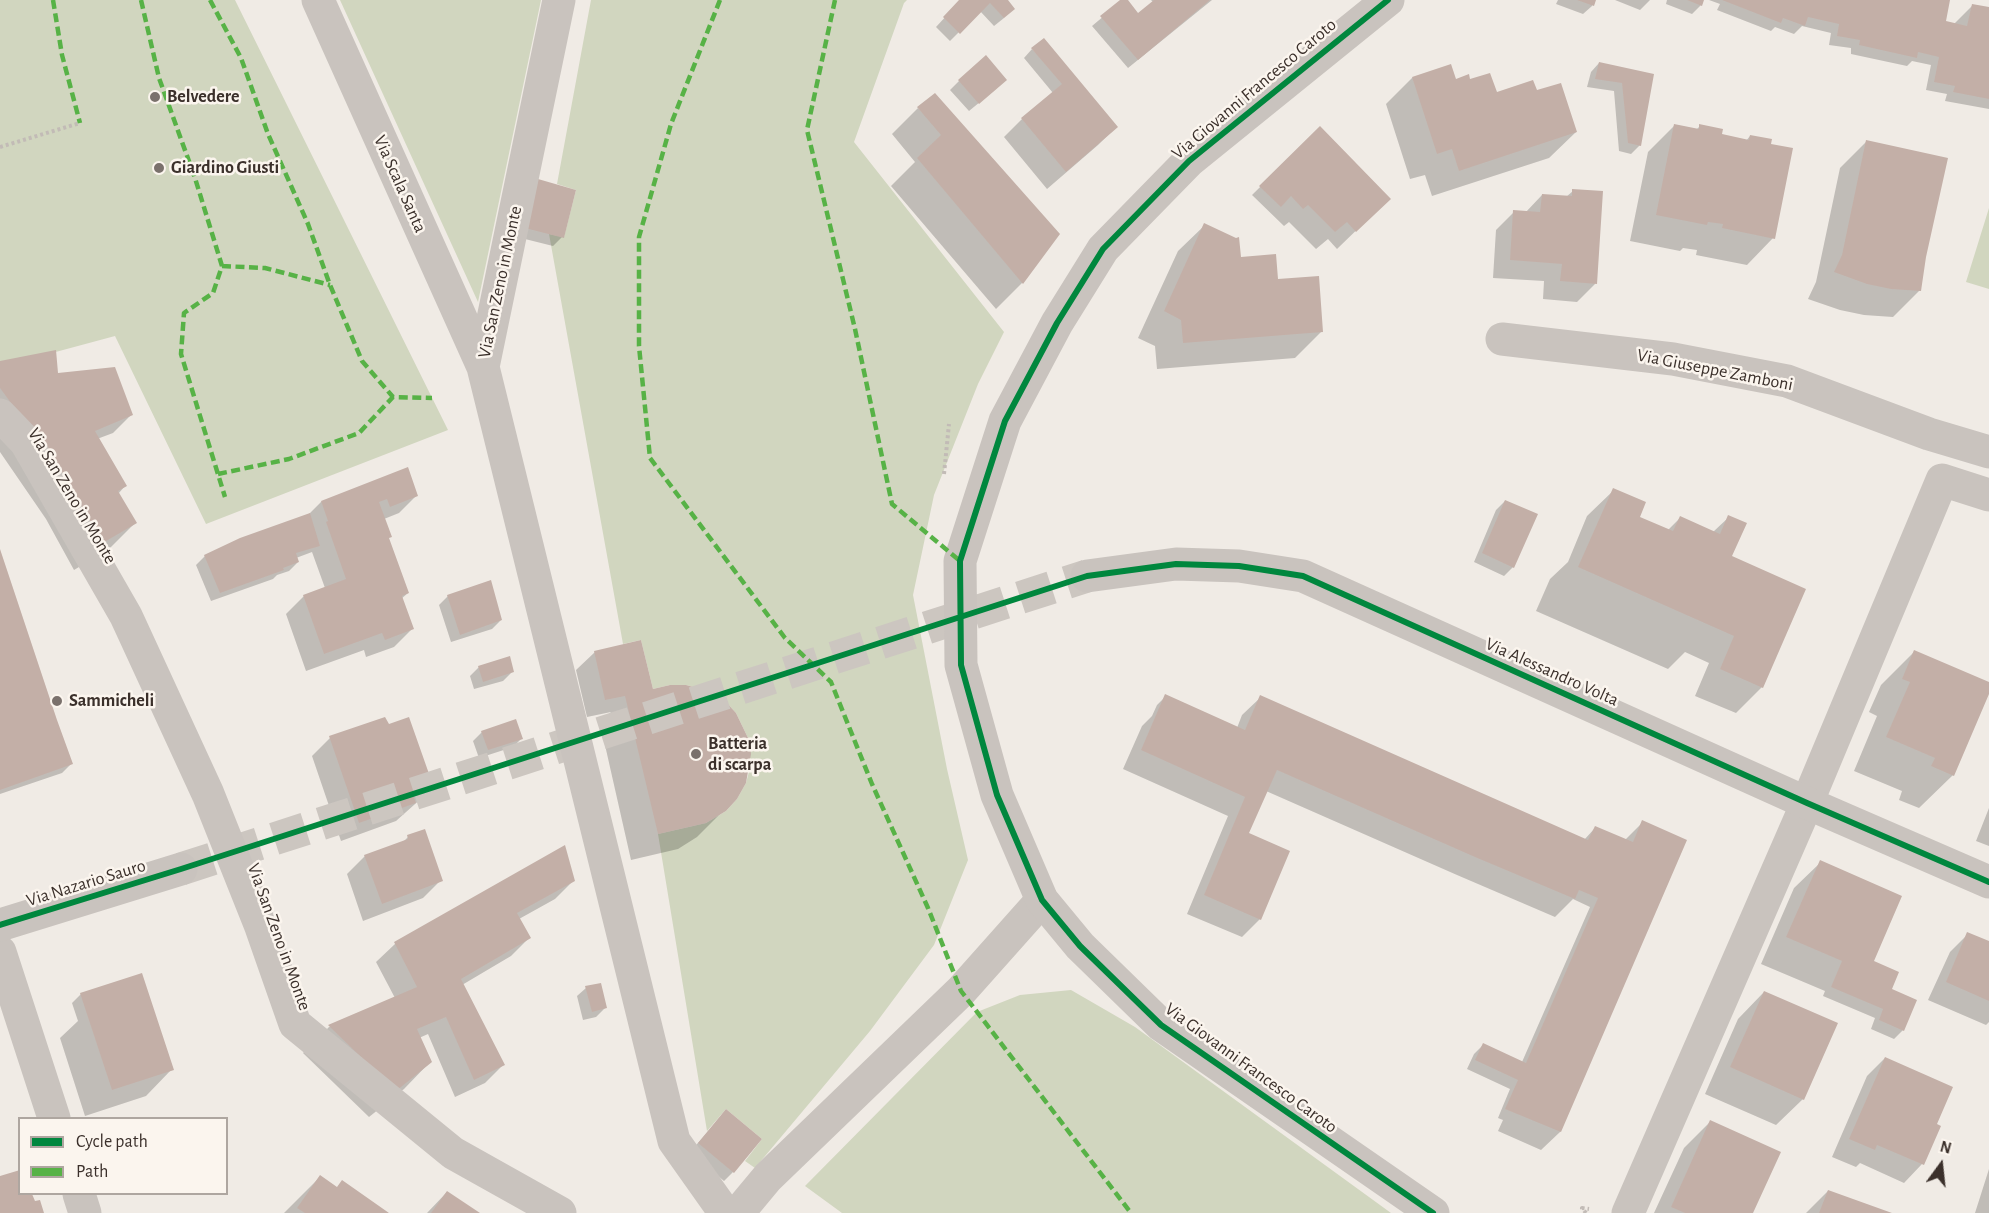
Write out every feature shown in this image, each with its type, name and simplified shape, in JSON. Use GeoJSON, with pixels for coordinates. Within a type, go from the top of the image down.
{"type":"FeatureCollection","features":[{"type":"Feature","properties":{"kind":"street","name":"Via Scala Santa"},"geometry":{"type":"LineString","coordinates":[[318,0],[483,367]]}},
{"type":"Feature","properties":{"kind":"street","name":"Via San Zeno in Monte"},"geometry":{"type":"LineString","coordinates":[[559,0],[483,367],[674,1141],[725,1213]]}},
{"type":"Feature","properties":{"kind":"street","name":"Via Giovanni Francesco Caroto"},"geometry":{"type":"LineString","coordinates":[[1388,0],[1189,161],[1103,249],[1057,323],[1005,421],[960,561],[961,665],[997,795],[1042,900],[1080,946],[1161,1024],[1433,1213]]}},
{"type":"Feature","properties":{"kind":"street","name":"Via Giuseppe Zamboni"},"geometry":{"type":"LineString","coordinates":[[1502,339],[1673,359],[1787,381],[1929,434],[1989,452]]}},
{"type":"Feature","properties":{"kind":"street","name":"Via San Zeno in Monte"},"geometry":{"type":"LineString","coordinates":[[0,415],[26,442],[126,616],[208,794],[261,927],[296,1024],[453,1153],[560,1213]]}},
{"type":"Feature","properties":{"kind":"street"},"geometry":{"type":"LineString","coordinates":[[1628,1213],[1807,803],[1942,480],[1989,495]]}},
{"type":"Feature","properties":{"kind":"street","name":"Via Alessandro Volta"},"geometry":{"type":"LineString","coordinates":[[1088,576],[1176,564],[1239,566],[1303,576],[1807,803],[1989,882]]}},
{"type":"Feature","properties":{"kind":"street","name":"Via Nazario Sauro"},"geometry":{"type":"LineString","coordinates":[[0,925],[181,869]]}},
{"type":"Feature","properties":{"kind":"street"},"geometry":{"type":"LineString","coordinates":[[738,1213],[768,1177],[961,992],[1042,900]]}},
{"type":"Feature","properties":{"kind":"street"},"geometry":{"type":"LineString","coordinates":[[0,952],[53,1117]]}},
{"type":"Feature","properties":{"kind":"street"},"geometry":{"type":"LineString","coordinates":[[79,1195],[85,1213]]}},
{"type":"Feature","properties":{"kind":"path"},"geometry":{"type":"LineString","coordinates":[[0,147],[80,123]]}},
{"type":"Feature","properties":{"kind":"path"},"geometry":{"type":"LineString","coordinates":[[944,480],[949,424]]}},
{"type":"Feature","properties":{"kind":"green space","name":"Giardino Giusti"},"geometry":{"type":"Polygon","coordinates":[[[0,0],[235,0],[448,430],[206,524],[115,336],[0,367],[0,0]]]}},
{"type":"Feature","properties":{"kind":"green space"},"geometry":{"type":"Polygon","coordinates":[[[340,0],[541,0],[478,302],[340,0]]]}},
{"type":"Feature","properties":{"kind":"green space"},"geometry":{"type":"Polygon","coordinates":[[[591,0],[907,0],[854,142],[1004,332],[978,384],[934,495],[913,595],[947,769],[968,860],[934,945],[870,1031],[755,1168],[745,1161],[762,1139],[726,1109],[707,1131],[658,834],[706,823],[726,811],[737,799],[746,783],[750,768],[749,740],[736,713],[726,702],[711,692],[686,685],[670,685],[653,689],[641,640],[623,644],[549,234],[564,237],[576,190],[557,184],[591,0]]]}},
{"type":"Feature","properties":{"kind":"green space"},"geometry":{"type":"Polygon","coordinates":[[[1989,208],[1989,289],[1966,282],[1989,208]]]}},
{"type":"Feature","properties":{"kind":"green space"},"geometry":{"type":"Polygon","coordinates":[[[1071,990],[1135,1027],[1391,1213],[842,1213],[805,1186],[977,1012],[1020,995],[1071,990]]]}},
{"type":"Feature","properties":{"kind":"building"},"geometry":{"type":"Polygon","coordinates":[[[959,0],[1008,0],[1015,9],[1004,18],[990,3],[960,34],[943,17],[959,0]]]}},
{"type":"Feature","properties":{"kind":"building"},"geometry":{"type":"Polygon","coordinates":[[[1120,0],[1128,0],[1138,13],[1154,0],[1210,0],[1138,60],[1100,16],[1120,0]]]}},
{"type":"Feature","properties":{"kind":"building"},"geometry":{"type":"Polygon","coordinates":[[[1577,0],[1596,0],[1594,6],[1577,0]]]}},
{"type":"Feature","properties":{"kind":"building"},"geometry":{"type":"Polygon","coordinates":[[[1687,0],[1704,0],[1702,6],[1687,0]]]}},
{"type":"Feature","properties":{"kind":"building"},"geometry":{"type":"Polygon","coordinates":[[[1722,0],[1950,0],[1946,21],[1967,26],[1972,4],[1989,7],[1989,99],[1953,92],[1955,86],[1934,82],[1939,57],[1918,52],[1917,58],[1859,45],[1860,40],[1837,36],[1839,24],[1808,17],[1805,26],[1783,18],[1781,23],[1722,0]]]}},
{"type":"Feature","properties":{"kind":"building"},"geometry":{"type":"Polygon","coordinates":[[[1044,38],[1118,127],[1066,172],[1021,118],[1062,84],[1031,48],[1044,38]]]}},
{"type":"Feature","properties":{"kind":"building"},"geometry":{"type":"Polygon","coordinates":[[[986,55],[1007,80],[979,104],[958,80],[986,55]]]}},
{"type":"Feature","properties":{"kind":"building"},"geometry":{"type":"Polygon","coordinates":[[[1599,62],[1654,74],[1641,146],[1628,143],[1622,83],[1595,79],[1599,62]]]}},
{"type":"Feature","properties":{"kind":"building"},"geometry":{"type":"Polygon","coordinates":[[[1451,64],[1456,79],[1469,74],[1470,79],[1490,73],[1497,92],[1533,80],[1537,90],[1561,83],[1577,132],[1459,171],[1452,149],[1437,154],[1412,77],[1451,64]]]}},
{"type":"Feature","properties":{"kind":"building"},"geometry":{"type":"Polygon","coordinates":[[[935,93],[1060,234],[1023,284],[917,158],[941,135],[917,107],[935,93]]]}},
{"type":"Feature","properties":{"kind":"building"},"geometry":{"type":"Polygon","coordinates":[[[1674,124],[1699,129],[1699,124],[1723,129],[1722,134],[1749,140],[1750,135],[1772,139],[1771,144],[1793,148],[1775,239],[1722,228],[1723,224],[1708,222],[1707,225],[1656,215],[1674,124]]]}},
{"type":"Feature","properties":{"kind":"building"},"geometry":{"type":"Polygon","coordinates":[[[1320,126],[1391,199],[1356,232],[1347,222],[1335,232],[1308,205],[1303,209],[1291,196],[1281,207],[1259,186],[1320,126]]]}},
{"type":"Feature","properties":{"kind":"building"},"geometry":{"type":"Polygon","coordinates":[[[1866,140],[1948,158],[1926,257],[1921,291],[1891,289],[1867,284],[1834,272],[1842,255],[1866,140]]]}},
{"type":"Feature","properties":{"kind":"building"},"geometry":{"type":"Polygon","coordinates":[[[538,179],[576,190],[564,238],[525,228],[538,179]]]}},
{"type":"Feature","properties":{"kind":"building"},"geometry":{"type":"Polygon","coordinates":[[[1572,189],[1603,191],[1597,284],[1560,281],[1562,264],[1510,260],[1513,210],[1540,212],[1542,194],[1572,196],[1572,189]]]}},
{"type":"Feature","properties":{"kind":"building"},"geometry":{"type":"Polygon","coordinates":[[[1204,223],[1236,238],[1239,237],[1241,257],[1276,254],[1278,279],[1319,276],[1323,332],[1183,343],[1181,320],[1164,311],[1204,223]]]}},
{"type":"Feature","properties":{"kind":"building"},"geometry":{"type":"Polygon","coordinates":[[[56,350],[58,373],[115,367],[133,415],[95,431],[127,486],[118,491],[137,523],[101,544],[19,414],[0,388],[0,361],[56,350]]]}},
{"type":"Feature","properties":{"kind":"building"},"geometry":{"type":"Polygon","coordinates":[[[408,467],[418,496],[390,507],[387,499],[379,502],[409,593],[402,596],[414,629],[385,640],[382,633],[324,654],[303,595],[346,579],[321,501],[408,467]]]}},
{"type":"Feature","properties":{"kind":"building"},"geometry":{"type":"Polygon","coordinates":[[[1613,488],[1646,502],[1640,517],[1673,531],[1680,516],[1720,534],[1728,515],[1747,523],[1732,556],[1806,589],[1763,688],[1720,669],[1734,636],[1578,567],[1613,488]]]}},
{"type":"Feature","properties":{"kind":"building"},"geometry":{"type":"Polygon","coordinates":[[[1505,500],[1538,514],[1514,568],[1482,553],[1505,500]]]}},
{"type":"Feature","properties":{"kind":"building"},"geometry":{"type":"Polygon","coordinates":[[[310,513],[320,546],[296,553],[299,562],[283,568],[284,570],[220,593],[204,555],[240,538],[310,513]]]}},
{"type":"Feature","properties":{"kind":"building"},"geometry":{"type":"Polygon","coordinates":[[[0,549],[73,764],[0,790],[0,549]]]}},
{"type":"Feature","properties":{"kind":"building"},"geometry":{"type":"Polygon","coordinates":[[[491,580],[502,620],[460,635],[447,595],[491,580]]]}},
{"type":"Feature","properties":{"kind":"building"},"geometry":{"type":"Polygon","coordinates":[[[641,640],[653,689],[670,685],[686,685],[711,692],[726,702],[736,713],[749,740],[751,754],[746,783],[737,799],[726,811],[706,823],[658,834],[625,696],[605,700],[594,651],[641,640]]]}},
{"type":"Feature","properties":{"kind":"building"},"geometry":{"type":"Polygon","coordinates":[[[1914,650],[1989,682],[1989,694],[1954,776],[1931,766],[1935,758],[1886,737],[1910,682],[1902,679],[1914,650]]]}},
{"type":"Feature","properties":{"kind":"building"},"geometry":{"type":"Polygon","coordinates":[[[510,656],[514,672],[483,682],[478,666],[510,656]]]}},
{"type":"Feature","properties":{"kind":"building"},"geometry":{"type":"Polygon","coordinates":[[[1165,694],[1245,730],[1260,695],[1588,840],[1595,826],[1633,842],[1642,820],[1687,840],[1561,1132],[1505,1109],[1518,1080],[1475,1060],[1483,1043],[1526,1063],[1598,898],[1579,890],[1575,899],[1277,770],[1249,833],[1290,851],[1261,920],[1204,895],[1245,797],[1141,750],[1165,694]]]}},
{"type":"Feature","properties":{"kind":"building"},"geometry":{"type":"Polygon","coordinates":[[[385,717],[389,724],[409,717],[434,788],[413,795],[416,803],[359,823],[329,736],[385,717]]]}},
{"type":"Feature","properties":{"kind":"building"},"geometry":{"type":"Polygon","coordinates":[[[516,719],[523,739],[488,750],[481,731],[516,719]]]}},
{"type":"Feature","properties":{"kind":"building"},"geometry":{"type":"Polygon","coordinates":[[[425,829],[443,881],[382,904],[364,855],[408,839],[407,835],[425,829]]]}},
{"type":"Feature","properties":{"kind":"building"},"geometry":{"type":"Polygon","coordinates":[[[565,845],[575,881],[517,913],[531,938],[461,979],[505,1065],[474,1080],[446,1017],[417,1029],[432,1062],[396,1091],[328,1025],[417,987],[394,942],[565,845]]]}},
{"type":"Feature","properties":{"kind":"building"},"geometry":{"type":"Polygon","coordinates":[[[1820,860],[1902,896],[1874,961],[1899,972],[1892,989],[1917,1000],[1904,1031],[1879,1020],[1883,1009],[1831,987],[1842,961],[1786,937],[1820,860]]]}},
{"type":"Feature","properties":{"kind":"building"},"geometry":{"type":"Polygon","coordinates":[[[1967,932],[1989,941],[1989,1001],[1946,982],[1967,932]]]}},
{"type":"Feature","properties":{"kind":"building"},"geometry":{"type":"Polygon","coordinates":[[[142,973],[174,1070],[112,1090],[80,993],[142,973]]]}},
{"type":"Feature","properties":{"kind":"building"},"geometry":{"type":"Polygon","coordinates":[[[601,983],[607,1008],[592,1012],[585,986],[601,983]]]}},
{"type":"Feature","properties":{"kind":"building"},"geometry":{"type":"Polygon","coordinates":[[[1764,991],[1838,1023],[1804,1100],[1730,1067],[1764,991]]]}},
{"type":"Feature","properties":{"kind":"building"},"geometry":{"type":"Polygon","coordinates":[[[1885,1057],[1953,1087],[1937,1124],[1941,1126],[1924,1165],[1877,1145],[1875,1150],[1849,1139],[1885,1057]]]}},
{"type":"Feature","properties":{"kind":"building"},"geometry":{"type":"Polygon","coordinates":[[[726,1109],[762,1139],[734,1173],[698,1143],[726,1109]]]}},
{"type":"Feature","properties":{"kind":"building"},"geometry":{"type":"Polygon","coordinates":[[[1710,1120],[1781,1152],[1753,1213],[1685,1213],[1671,1207],[1710,1120]]]}},
{"type":"Feature","properties":{"kind":"building"},"geometry":{"type":"Polygon","coordinates":[[[18,1171],[18,1195],[32,1195],[35,1201],[40,1200],[44,1213],[0,1213],[0,1176],[18,1171]]]}},
{"type":"Feature","properties":{"kind":"building"},"geometry":{"type":"Polygon","coordinates":[[[320,1175],[337,1187],[342,1180],[389,1213],[305,1213],[297,1208],[320,1175]]]}},
{"type":"Feature","properties":{"kind":"building"},"geometry":{"type":"Polygon","coordinates":[[[1828,1190],[1892,1213],[1819,1213],[1828,1190]]]}},
{"type":"Feature","properties":{"kind":"building"},"geometry":{"type":"Polygon","coordinates":[[[447,1191],[480,1213],[431,1213],[447,1191]]]}},
{"type":"Feature","properties":{"kind":"tunnel"},"geometry":{"type":"LineString","coordinates":[[181,869],[1087,576]]}},
{"type":"Feature","properties":{"kind":"marked path"},"geometry":{"type":"LineString","coordinates":[[53,0],[62,55],[80,123]]}},
{"type":"Feature","properties":{"kind":"marked path"},"geometry":{"type":"LineString","coordinates":[[141,0],[159,78],[195,178],[222,266],[213,293],[184,313],[181,354],[225,497]]}},
{"type":"Feature","properties":{"kind":"marked path"},"geometry":{"type":"LineString","coordinates":[[210,0],[241,58],[268,134],[308,224],[330,285],[362,361],[393,397],[432,398]]}},
{"type":"Feature","properties":{"kind":"marked path"},"geometry":{"type":"LineString","coordinates":[[720,0],[671,124],[639,237],[639,346],[650,458],[785,638],[831,682],[961,991],[1131,1213]]}},
{"type":"Feature","properties":{"kind":"marked path"},"geometry":{"type":"LineString","coordinates":[[835,0],[807,130],[855,329],[892,504],[960,561]]}},
{"type":"Feature","properties":{"kind":"marked path"},"geometry":{"type":"LineString","coordinates":[[222,266],[265,268],[330,285]]}},
{"type":"Feature","properties":{"kind":"marked path"},"geometry":{"type":"LineString","coordinates":[[218,474],[289,459],[359,433],[393,397]]}},
{"type":"Feature","properties":{"kind":"cycle path"},"geometry":{"type":"LineString","coordinates":[[1388,0],[1189,161],[1103,249],[1057,323],[1005,421],[960,561],[961,665],[997,795],[1042,900],[1080,946],[1161,1025],[1433,1213]]}},
{"type":"Feature","properties":{"kind":"cycle path"},"geometry":{"type":"LineString","coordinates":[[0,925],[181,869],[1087,576],[1176,564],[1239,566],[1303,576],[1807,803],[1989,882]]}},
{"type":"Feature","properties":{"kind":"place","name":"Belvedere"},"geometry":{"type":"Point","coordinates":[155,97]}},
{"type":"Feature","properties":{"kind":"place","name":"Giardino Giusti"},"geometry":{"type":"Point","coordinates":[159,168]}},
{"type":"Feature","properties":{"kind":"place","name":"Sammicheli"},"geometry":{"type":"Point","coordinates":[57,701]}},
{"type":"Feature","properties":{"kind":"place","name":"Batteria di scarpa"},"geometry":{"type":"Point","coordinates":[696,754]}}]}
